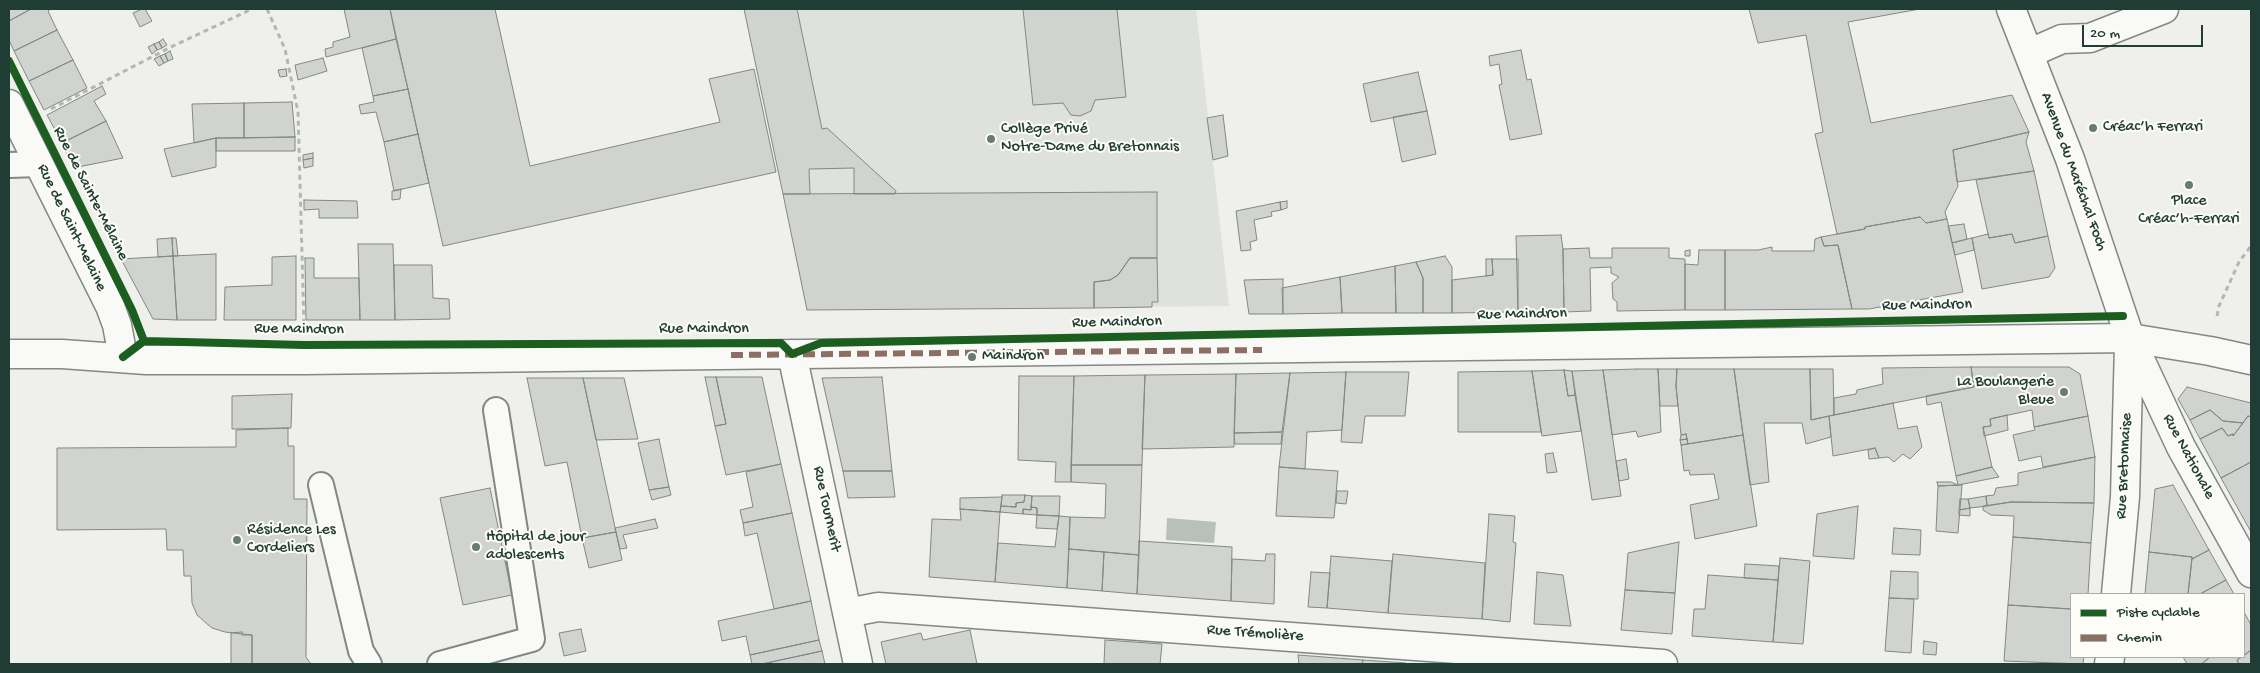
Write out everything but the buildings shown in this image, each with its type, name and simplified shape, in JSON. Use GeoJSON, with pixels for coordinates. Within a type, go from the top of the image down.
{"type":"FeatureCollection","features":[{"type":"Feature","properties":{"kind":"street","name":"Avenue du Maréchal Foch"},"geometry":{"type":"LineString","coordinates":[[2011,9],[2030,53],[2070,159],[2130,338]]}},
{"type":"Feature","properties":{"kind":"street"},"geometry":{"type":"LineString","coordinates":[[2030,53],[2062,39],[2090,38],[2164,9]]}},
{"type":"Feature","properties":{"kind":"street","name":"Rue de Saint-Melaine"},"geometry":{"type":"LineString","coordinates":[[14,114],[110,306],[117,325],[124,357]]}},
{"type":"Feature","properties":{"kind":"street","name":"Rue Maindron"},"geometry":{"type":"LineString","coordinates":[[9,354],[124,357],[146,360],[305,360],[2130,338],[2210,351],[2251,360]]}},
{"type":"Feature","properties":{"kind":"street","name":"Rue Nationale"},"geometry":{"type":"LineString","coordinates":[[2130,338],[2181,446],[2251,573]]}},
{"type":"Feature","properties":{"kind":"street","name":"Rue Bretonnaise"},"geometry":{"type":"LineString","coordinates":[[2116,593],[2125,497],[2130,338]]}},
{"type":"Feature","properties":{"kind":"street","name":"Rue Tournerit"},"geometry":{"type":"LineString","coordinates":[[792,354],[858,664]]}},
{"type":"Feature","properties":{"kind":"street","name":"Rue Trémolière"},"geometry":{"type":"LineString","coordinates":[[847,613],[878,607],[1663,664]]}},
{"type":"Feature","properties":{"kind":"lane"},"geometry":{"type":"LineString","coordinates":[[9,165],[40,164]]}},
{"type":"Feature","properties":{"kind":"lane"},"geometry":{"type":"LineString","coordinates":[[440,664],[532,639],[496,410]]}},
{"type":"Feature","properties":{"kind":"lane"},"geometry":{"type":"LineString","coordinates":[[321,485],[361,651],[370,664]]}},
{"type":"Feature","properties":{"kind":"path"},"geometry":{"type":"LineString","coordinates":[[14,114],[172,46],[252,9]]}},
{"type":"Feature","properties":{"kind":"path"},"geometry":{"type":"LineString","coordinates":[[266,9],[285,49],[298,112],[305,360]]}},
{"type":"Feature","properties":{"kind":"path"},"geometry":{"type":"LineString","coordinates":[[2210,351],[2219,306],[2239,262],[2251,246]]}},
{"type":"Feature","properties":{"kind":"shaded area","name":"Collège Privé Notre-Dame du Bretonnais"},"geometry":{"type":"Polygon","coordinates":[[[744,9],[1196,9],[1229,306],[807,310],[744,9]]]}},
{"type":"Feature","properties":{"kind":"shaded area"},"geometry":{"type":"Polygon","coordinates":[[[1167,518],[1216,522],[1214,543],[1166,540],[1167,518]]]}},
{"type":"Feature","properties":{"kind":"marked path"},"geometry":{"type":"LineString","coordinates":[[731,355],[1262,350]]}},
{"type":"Feature","properties":{"kind":"cycle path","name":"Rue de Sainte-Mélaine"},"geometry":{"type":"LineString","coordinates":[[9,61],[132,310],[144,341]]}},
{"type":"Feature","properties":{"kind":"cycle path"},"geometry":{"type":"LineString","coordinates":[[123,357],[144,341],[304,345],[781,343],[792,354],[821,343],[2123,316]]}},
{"type":"Feature","properties":{"kind":"place","name":"Créac’h Ferrari"},"geometry":{"type":"Point","coordinates":[2093,128]}},
{"type":"Feature","properties":{"kind":"place","name":"Collège Privé Notre-Dame du Bretonnais"},"geometry":{"type":"Point","coordinates":[991,139]}},
{"type":"Feature","properties":{"kind":"place","name":"Place Créac’h-Ferrari"},"geometry":{"type":"Point","coordinates":[2189,185]}},
{"type":"Feature","properties":{"kind":"place","name":"Maindron"},"geometry":{"type":"Point","coordinates":[972,357]}},
{"type":"Feature","properties":{"kind":"place","name":"La Boulangerie Bleue"},"geometry":{"type":"Point","coordinates":[2064,392]}},
{"type":"Feature","properties":{"kind":"place","name":"Résidence Les Cordeliers"},"geometry":{"type":"Point","coordinates":[237,540]}},
{"type":"Feature","properties":{"kind":"place","name":"Hôpital de jour adolescents"},"geometry":{"type":"Point","coordinates":[476,547]}}]}
